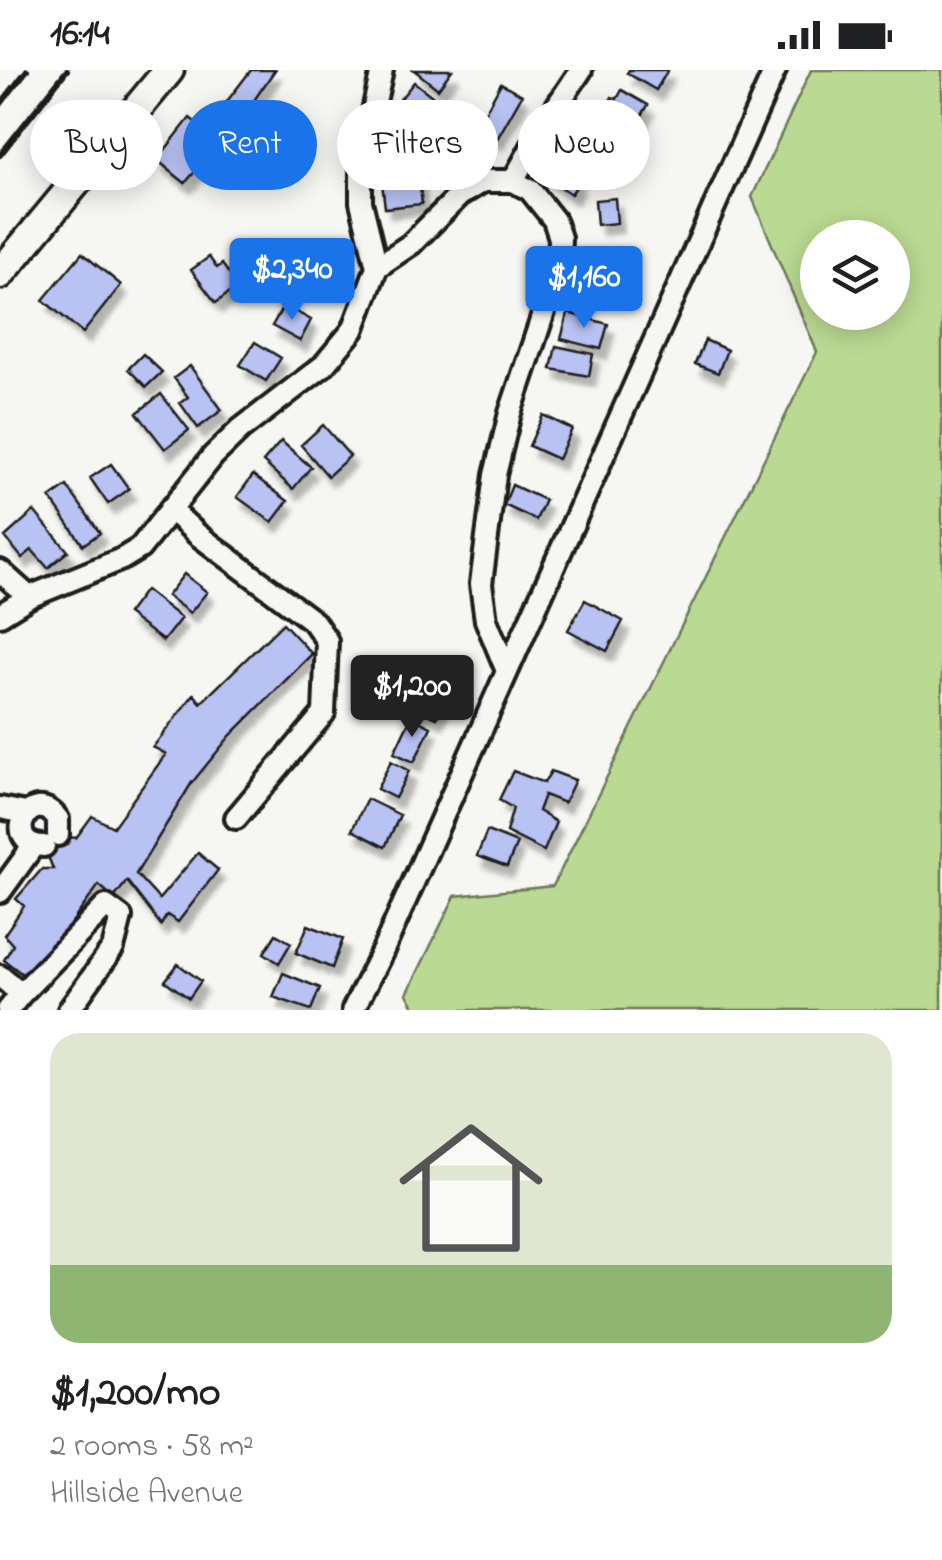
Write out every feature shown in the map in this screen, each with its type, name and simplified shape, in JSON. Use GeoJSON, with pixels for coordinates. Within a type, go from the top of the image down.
{"type":"FeatureCollection","features":[{"type":"Feature","properties":{"kind":"main road"},"geometry":{"type":"LineString","coordinates":[[4,260],[169,70]]}},
{"type":"Feature","properties":{"kind":"street"},"geometry":{"type":"LineString","coordinates":[[377,267],[360,202],[361,166],[382,70]]}},
{"type":"Feature","properties":{"kind":"street"},"geometry":{"type":"LineString","coordinates":[[514,180],[581,70]]}},
{"type":"Feature","properties":{"kind":"street"},"geometry":{"type":"LineString","coordinates":[[353,1010],[775,70]]}},
{"type":"Feature","properties":{"kind":"street"},"geometry":{"type":"LineString","coordinates":[[0,615],[29,597],[122,559],[155,533],[212,456],[240,429],[323,366],[353,330],[377,267],[411,244],[469,188],[498,179],[514,180],[544,203],[554,220],[560,258],[510,413],[488,520],[481,584],[486,620],[507,672]]}},
{"type":"Feature","properties":{"kind":"street"},"geometry":{"type":"LineString","coordinates":[[170,509],[198,535],[314,622],[327,640],[324,713],[236,818]]}},
{"type":"Feature","properties":{"kind":"street"},"geometry":{"type":"LineString","coordinates":[[0,571],[29,597]]}},
{"type":"Feature","properties":{"kind":"street"},"geometry":{"type":"LineString","coordinates":[[0,808],[26,813],[37,808],[50,810],[58,819],[45,842],[0,892]]}},
{"type":"Feature","properties":{"kind":"street"},"geometry":{"type":"LineString","coordinates":[[26,813],[21,832],[45,842]]}},
{"type":"Feature","properties":{"kind":"street"},"geometry":{"type":"LineString","coordinates":[[0,976],[14,1002],[106,906],[121,918],[114,948],[68,1010]]}},
{"type":"Feature","properties":{"kind":"green space"},"geometry":{"type":"Polygon","coordinates":[[[811,70],[942,70],[942,1010],[416,1010],[407,994],[455,896],[553,886],[817,352],[808,330],[910,330],[910,220],[800,220],[800,311],[752,197],[811,70]]]}},
{"type":"Feature","properties":{"kind":"building"},"geometry":{"type":"Polygon","coordinates":[[[251,70],[275,70],[254,100],[228,100],[251,70]]]}},
{"type":"Feature","properties":{"kind":"building"},"geometry":{"type":"Polygon","coordinates":[[[414,70],[452,70],[438,89],[414,70]]]}},
{"type":"Feature","properties":{"kind":"building"},"geometry":{"type":"Polygon","coordinates":[[[668,70],[656,90],[627,73],[668,70]]]}},
{"type":"Feature","properties":{"kind":"building"},"geometry":{"type":"Polygon","coordinates":[[[414,82],[437,100],[399,100],[414,82]]]}},
{"type":"Feature","properties":{"kind":"building"},"geometry":{"type":"Polygon","coordinates":[[[501,83],[522,95],[498,137],[498,100],[492,100],[501,83]]]}},
{"type":"Feature","properties":{"kind":"building"},"geometry":{"type":"Polygon","coordinates":[[[622,90],[639,100],[610,100],[617,99],[622,90]]]}},
{"type":"Feature","properties":{"kind":"building"},"geometry":{"type":"Polygon","coordinates":[[[183,127],[183,181],[163,165],[163,152],[183,127]]]}},
{"type":"Feature","properties":{"kind":"building"},"geometry":{"type":"Polygon","coordinates":[[[383,190],[420,190],[422,204],[385,208],[383,190]]]}},
{"type":"Feature","properties":{"kind":"building"},"geometry":{"type":"Polygon","coordinates":[[[615,198],[617,223],[597,225],[595,200],[615,198]]]}},
{"type":"Feature","properties":{"kind":"building"},"geometry":{"type":"Polygon","coordinates":[[[264,241],[289,246],[285,262],[260,257],[264,241]]]}},
{"type":"Feature","properties":{"kind":"building"},"geometry":{"type":"Polygon","coordinates":[[[82,253],[121,285],[83,333],[43,300],[82,253]]]}},
{"type":"Feature","properties":{"kind":"building"},"geometry":{"type":"Polygon","coordinates":[[[209,257],[217,268],[222,264],[238,286],[216,303],[191,270],[209,257]]]}},
{"type":"Feature","properties":{"kind":"building"},"geometry":{"type":"Polygon","coordinates":[[[284,305],[311,320],[300,341],[272,326],[284,305]]]}},
{"type":"Feature","properties":{"kind":"building"},"geometry":{"type":"Polygon","coordinates":[[[568,313],[608,324],[601,349],[561,339],[568,313]]]}},
{"type":"Feature","properties":{"kind":"building"},"geometry":{"type":"Polygon","coordinates":[[[705,340],[727,350],[718,373],[695,364],[705,340]]]}},
{"type":"Feature","properties":{"kind":"building"},"geometry":{"type":"Polygon","coordinates":[[[255,342],[281,358],[266,381],[240,365],[255,342]]]}},
{"type":"Feature","properties":{"kind":"building"},"geometry":{"type":"Polygon","coordinates":[[[556,346],[593,354],[589,376],[551,369],[556,346]]]}},
{"type":"Feature","properties":{"kind":"building"},"geometry":{"type":"Polygon","coordinates":[[[143,354],[162,372],[146,387],[128,369],[143,354]]]}},
{"type":"Feature","properties":{"kind":"building"},"geometry":{"type":"Polygon","coordinates":[[[190,366],[222,410],[198,428],[180,403],[188,397],[174,378],[190,366]]]}},
{"type":"Feature","properties":{"kind":"building"},"geometry":{"type":"Polygon","coordinates":[[[161,394],[189,430],[165,449],[137,413],[161,394]]]}},
{"type":"Feature","properties":{"kind":"building"},"geometry":{"type":"Polygon","coordinates":[[[543,415],[572,429],[558,459],[529,446],[543,415]]]}},
{"type":"Feature","properties":{"kind":"building"},"geometry":{"type":"Polygon","coordinates":[[[323,425],[350,456],[328,476],[301,445],[323,425]]]}},
{"type":"Feature","properties":{"kind":"building"},"geometry":{"type":"Polygon","coordinates":[[[281,441],[311,467],[293,489],[263,462],[281,441]]]}},
{"type":"Feature","properties":{"kind":"building"},"geometry":{"type":"Polygon","coordinates":[[[111,464],[129,489],[108,504],[90,478],[111,464]]]}},
{"type":"Feature","properties":{"kind":"building"},"geometry":{"type":"Polygon","coordinates":[[[253,475],[288,501],[272,522],[237,497],[253,475]]]}},
{"type":"Feature","properties":{"kind":"building"},"geometry":{"type":"Polygon","coordinates":[[[512,485],[545,500],[536,520],[504,505],[512,485]]]}},
{"type":"Feature","properties":{"kind":"building"},"geometry":{"type":"Polygon","coordinates":[[[67,486],[100,533],[83,545],[50,498],[67,486]]]}},
{"type":"Feature","properties":{"kind":"building"},"geometry":{"type":"Polygon","coordinates":[[[34,511],[68,551],[48,568],[32,550],[22,558],[5,537],[34,511]]]}},
{"type":"Feature","properties":{"kind":"building"},"geometry":{"type":"Polygon","coordinates":[[[184,574],[207,592],[190,613],[167,596],[184,574]]]}},
{"type":"Feature","properties":{"kind":"building"},"geometry":{"type":"Polygon","coordinates":[[[145,590],[181,618],[163,641],[127,614],[145,590]]]}},
{"type":"Feature","properties":{"kind":"building"},"geometry":{"type":"Polygon","coordinates":[[[585,600],[623,621],[607,651],[568,630],[585,600]]]}},
{"type":"Feature","properties":{"kind":"building"},"geometry":{"type":"Polygon","coordinates":[[[283,623],[312,654],[230,736],[191,784],[136,874],[159,899],[198,853],[218,870],[178,922],[167,915],[161,925],[127,881],[114,898],[99,885],[30,980],[4,960],[13,945],[4,935],[24,906],[16,899],[42,869],[53,869],[39,833],[76,838],[92,816],[113,827],[166,754],[153,747],[194,694],[201,703],[283,623]]]}},
{"type":"Feature","properties":{"kind":"building"},"geometry":{"type":"Polygon","coordinates":[[[426,679],[449,689],[437,718],[414,708],[426,679]]]}},
{"type":"Feature","properties":{"kind":"building"},"geometry":{"type":"Polygon","coordinates":[[[411,717],[431,727],[414,762],[394,753],[411,717]]]}},
{"type":"Feature","properties":{"kind":"building"},"geometry":{"type":"Polygon","coordinates":[[[391,761],[409,771],[395,798],[377,789],[391,761]]]}},
{"type":"Feature","properties":{"kind":"building"},"geometry":{"type":"Polygon","coordinates":[[[513,771],[544,783],[551,771],[575,780],[564,803],[544,795],[538,811],[556,822],[544,851],[506,832],[513,808],[499,800],[513,771]]]}},
{"type":"Feature","properties":{"kind":"building"},"geometry":{"type":"Polygon","coordinates":[[[367,799],[400,815],[385,847],[352,830],[367,799]]]}},
{"type":"Feature","properties":{"kind":"building"},"geometry":{"type":"Polygon","coordinates":[[[487,831],[517,843],[507,867],[477,856],[487,831]]]}},
{"type":"Feature","properties":{"kind":"building"},"geometry":{"type":"Polygon","coordinates":[[[308,925],[343,939],[332,968],[296,953],[308,925]]]}},
{"type":"Feature","properties":{"kind":"building"},"geometry":{"type":"Polygon","coordinates":[[[276,934],[291,943],[279,963],[264,953],[276,934]]]}},
{"type":"Feature","properties":{"kind":"building"},"geometry":{"type":"Polygon","coordinates":[[[178,964],[201,981],[189,998],[165,981],[178,964]]]}},
{"type":"Feature","properties":{"kind":"building"},"geometry":{"type":"Polygon","coordinates":[[[283,973],[320,988],[311,1010],[273,997],[283,973]]]}},
{"type":"Feature","properties":{"kind":"railway"},"geometry":{"type":"LineString","coordinates":[[0,105],[27,70]]}},
{"type":"Feature","properties":{"kind":"railway"},"geometry":{"type":"LineString","coordinates":[[0,155],[67,70]]}}]}
